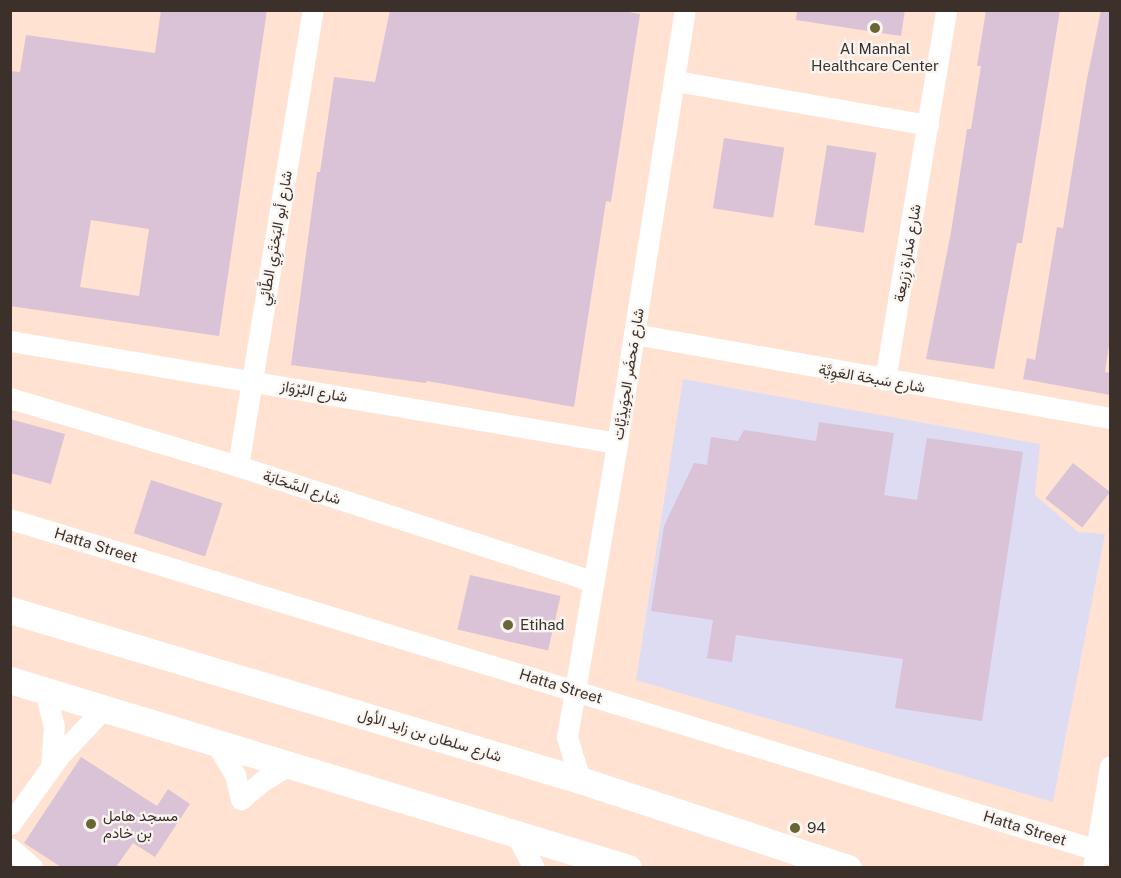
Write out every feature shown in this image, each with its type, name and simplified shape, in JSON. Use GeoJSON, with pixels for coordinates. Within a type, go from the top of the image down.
{"type":"FeatureCollection","features":[{"type":"Feature","properties":{"kind":"main road","name":"شارع سلطان بن زايد الأول"},"geometry":{"type":"LineString","coordinates":[[10,610],[579,780],[848,867]]}},
{"type":"Feature","properties":{"kind":"main road"},"geometry":{"type":"LineString","coordinates":[[10,680],[516,834],[584,862],[628,867]]}},
{"type":"Feature","properties":{"kind":"street","name":"شارع أبو البَختَرِي الطَّائِي"},"geometry":{"type":"LineString","coordinates":[[238,466],[313,10]]}},
{"type":"Feature","properties":{"kind":"street","name":"شارع مَحضَر الحِوَيذِيَّات"},"geometry":{"type":"LineString","coordinates":[[579,780],[567,737],[617,443],[686,10]]}},
{"type":"Feature","properties":{"kind":"street","name":"شارع مَدارة زِرَيعة"},"geometry":{"type":"LineString","coordinates":[[885,380],[946,10]]}},
{"type":"Feature","properties":{"kind":"street"},"geometry":{"type":"LineString","coordinates":[[676,81],[928,125]]}},
{"type":"Feature","properties":{"kind":"street","name":"شارع سَبخة العَوِيَّة"},"geometry":{"type":"LineString","coordinates":[[634,334],[1110,418]]}},
{"type":"Feature","properties":{"kind":"street","name":"شارع البُرْوَاز"},"geometry":{"type":"LineString","coordinates":[[10,340],[617,443]]}},
{"type":"Feature","properties":{"kind":"street","name":"شارع السَّحَابَة"},"geometry":{"type":"LineString","coordinates":[[10,398],[238,466],[592,581]]}},
{"type":"Feature","properties":{"kind":"street","name":"Hatta Street"},"geometry":{"type":"LineString","coordinates":[[10,519],[574,690],[1100,857]]}},
{"type":"Feature","properties":{"kind":"street"},"geometry":{"type":"LineString","coordinates":[[45,690],[54,726],[50,767]]}},
{"type":"Feature","properties":{"kind":"street"},"geometry":{"type":"LineString","coordinates":[[10,824],[17,804],[103,709]]}},
{"type":"Feature","properties":{"kind":"street","name":"شارع مَحضَر الحِوَيذِيَّات"},"geometry":{"type":"LineString","coordinates":[[543,769],[567,737]]}},
{"type":"Feature","properties":{"kind":"street"},"geometry":{"type":"LineString","coordinates":[[216,743],[235,775],[241,799],[264,780],[290,765]]}},
{"type":"Feature","properties":{"kind":"street"},"geometry":{"type":"LineString","coordinates":[[1100,857],[1110,766]]}},
{"type":"Feature","properties":{"kind":"street"},"geometry":{"type":"LineString","coordinates":[[516,834],[534,867]]}},
{"type":"Feature","properties":{"kind":"street"},"geometry":{"type":"LineString","coordinates":[[10,848],[33,867]]}},
{"type":"Feature","properties":{"kind":"shaded area"},"geometry":{"type":"Polygon","coordinates":[[[683,379],[1040,444],[1035,495],[1078,532],[1105,534],[1053,802],[636,680],[683,379]]]}},
{"type":"Feature","properties":{"kind":"building"},"geometry":{"type":"Polygon","coordinates":[[[161,10],[267,10],[219,336],[10,306],[10,71],[20,72],[26,35],[155,53],[161,10]],[[91,220],[80,287],[139,296],[149,229],[91,220]]]}},
{"type":"Feature","properties":{"kind":"building"},"geometry":{"type":"Polygon","coordinates":[[[390,10],[618,10],[640,14],[611,202],[606,201],[574,407],[427,381],[426,383],[291,365],[317,172],[320,172],[334,77],[375,82],[390,10]]]}},
{"type":"Feature","properties":{"kind":"building","name":"Al Manhal Healthcare Center"},"geometry":{"type":"Polygon","coordinates":[[[797,10],[905,10],[901,36],[796,20],[797,10]]]}},
{"type":"Feature","properties":{"kind":"building"},"geometry":{"type":"Polygon","coordinates":[[[986,10],[1060,10],[1022,243],[1017,243],[994,369],[926,359],[951,232],[967,129],[971,129],[981,66],[977,66],[986,10]]]}},
{"type":"Feature","properties":{"kind":"building"},"geometry":{"type":"Polygon","coordinates":[[[1101,10],[1110,10],[1110,338],[1105,372],[1110,373],[1110,395],[1023,379],[1027,358],[1035,360],[1057,227],[1063,228],[1086,84],[1101,10]]]}},
{"type":"Feature","properties":{"kind":"building"},"geometry":{"type":"Polygon","coordinates":[[[724,138],[784,148],[773,218],[713,208],[724,138]]]}},
{"type":"Feature","properties":{"kind":"building"},"geometry":{"type":"Polygon","coordinates":[[[827,145],[876,153],[864,233],[814,225],[827,145]]]}},
{"type":"Feature","properties":{"kind":"building"},"geometry":{"type":"Polygon","coordinates":[[[10,419],[65,434],[51,484],[10,473],[10,419]]]}},
{"type":"Feature","properties":{"kind":"building"},"geometry":{"type":"Polygon","coordinates":[[[819,422],[894,433],[884,495],[917,500],[927,438],[1023,452],[982,721],[895,708],[903,659],[736,635],[732,662],[707,658],[713,620],[651,611],[664,526],[694,463],[707,465],[711,437],[738,441],[744,430],[816,441],[819,422]]]}},
{"type":"Feature","properties":{"kind":"building"},"geometry":{"type":"Polygon","coordinates":[[[1073,463],[1110,492],[1082,527],[1045,498],[1073,463]]]}},
{"type":"Feature","properties":{"kind":"building"},"geometry":{"type":"Polygon","coordinates":[[[151,480],[222,503],[205,556],[134,533],[151,480]]]}},
{"type":"Feature","properties":{"kind":"building"},"geometry":{"type":"Polygon","coordinates":[[[470,575],[561,596],[548,650],[457,630],[470,575]]]}},
{"type":"Feature","properties":{"kind":"building","name":"مسجد هامل بن خادم"},"geometry":{"type":"Polygon","coordinates":[[[81,757],[157,806],[168,789],[190,804],[155,857],[133,843],[116,867],[61,867],[24,843],[81,757]]]}},
{"type":"Feature","properties":{"kind":"place","name":"Al Manhal Healthcare Center"},"geometry":{"type":"Point","coordinates":[875,28]}},
{"type":"Feature","properties":{"kind":"place","name":"Etihad"},"geometry":{"type":"Point","coordinates":[508,625]}},
{"type":"Feature","properties":{"kind":"place","name":"مسجد هامل بن خادم"},"geometry":{"type":"Point","coordinates":[91,824]}},
{"type":"Feature","properties":{"kind":"place","name":"94"},"geometry":{"type":"Point","coordinates":[795,828]}}]}
